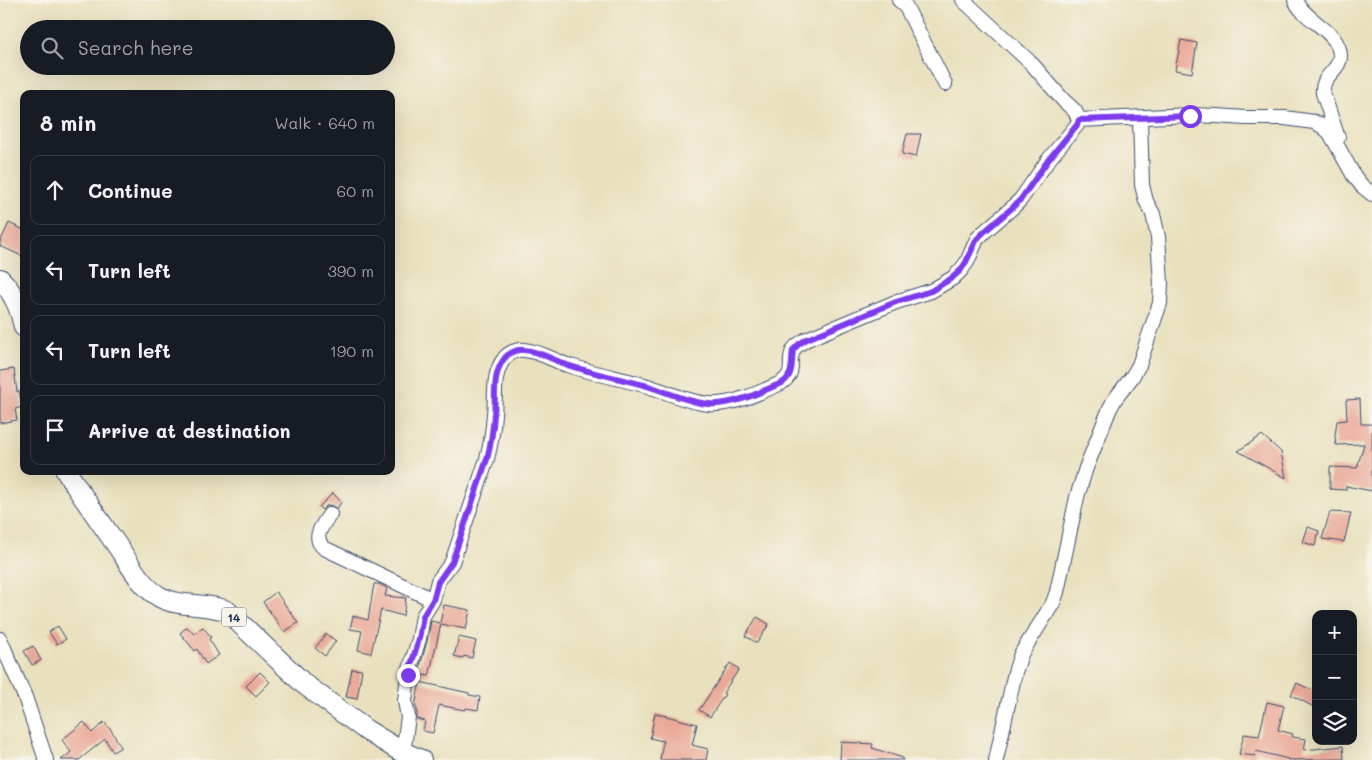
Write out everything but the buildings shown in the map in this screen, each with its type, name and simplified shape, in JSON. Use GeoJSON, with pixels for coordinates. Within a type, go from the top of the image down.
{"type":"FeatureCollection","features":[{"type":"Feature","properties":{"kind":"highway"},"geometry":{"type":"LineString","coordinates":[[0,278],[13,294],[20,311]]}},
{"type":"Feature","properties":{"kind":"highway","name":"14"},"geometry":{"type":"LineString","coordinates":[[69,475],[136,573],[153,592],[161,598],[172,601],[211,606],[227,611],[304,684],[366,730],[402,752],[421,760]]}},
{"type":"Feature","properties":{"kind":"street"},"geometry":{"type":"LineString","coordinates":[[402,752],[408,717],[404,701],[408,675],[419,639],[423,616],[433,600],[438,582],[452,562],[487,459],[492,442],[496,380],[501,363],[507,356],[513,352],[523,350],[536,352],[576,367],[645,385],[690,401],[708,404],[727,403],[745,398],[785,381],[791,371],[793,350],[807,339],[896,302],[931,291],[952,278],[961,270],[977,239],[1021,199],[1049,159],[1077,125],[1079,120],[1075,111],[1032,64],[963,0]]}},
{"type":"Feature","properties":{"kind":"street"},"geometry":{"type":"LineString","coordinates":[[1295,0],[1297,5],[1334,40],[1340,54],[1339,62],[1325,79],[1322,88],[1344,157]]}},
{"type":"Feature","properties":{"kind":"street"},"geometry":{"type":"LineString","coordinates":[[904,2],[944,84]]}},
{"type":"Feature","properties":{"kind":"street"},"geometry":{"type":"LineString","coordinates":[[1079,120],[1217,116],[1285,118],[1314,122],[1330,132],[1354,176],[1372,194]]}},
{"type":"Feature","properties":{"kind":"street"},"geometry":{"type":"LineString","coordinates":[[996,760],[1015,672],[1021,654],[1053,603],[1057,592],[1077,496],[1086,468],[1110,408],[1139,365],[1160,302],[1161,283],[1158,237],[1153,214],[1146,201],[1142,185],[1140,118]]}},
{"type":"Feature","properties":{"kind":"street"},"geometry":{"type":"LineString","coordinates":[[330,514],[318,533],[320,545],[433,600]]}},
{"type":"Feature","properties":{"kind":"street"},"geometry":{"type":"LineString","coordinates":[[0,639],[25,697],[46,760]]}},
{"type":"Feature","properties":{"kind":"route"},"geometry":{"type":"LineString","coordinates":[[408,675],[419,639],[423,616],[433,600],[438,582],[452,562],[487,459],[492,442],[496,380],[501,363],[507,356],[513,352],[523,350],[536,352],[567,365],[645,385],[690,401],[718,404],[745,398],[782,383],[787,379],[791,371],[793,350],[807,339],[896,302],[931,291],[952,278],[961,270],[977,239],[1021,199],[1079,120],[1190,116]]}}]}
